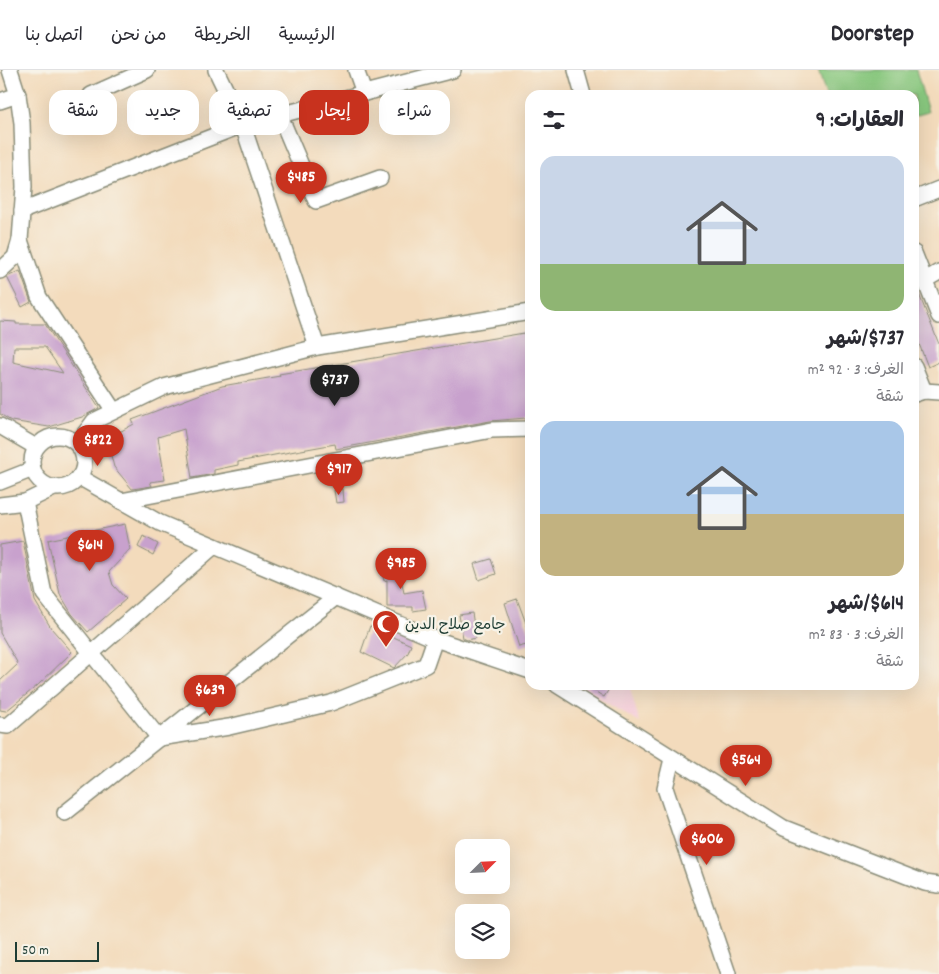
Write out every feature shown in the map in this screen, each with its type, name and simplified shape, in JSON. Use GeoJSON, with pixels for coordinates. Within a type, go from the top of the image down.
{"type":"FeatureCollection","features":[{"type":"Feature","properties":{"kind":"street"},"geometry":{"type":"LineString","coordinates":[[0,271],[15,257],[20,240],[24,187],[22,132],[18,95],[10,70]]}},
{"type":"Feature","properties":{"kind":"street"},"geometry":{"type":"LineString","coordinates":[[100,90],[147,70]]}},
{"type":"Feature","properties":{"kind":"street"},"geometry":{"type":"LineString","coordinates":[[216,70],[225,90]]}},
{"type":"Feature","properties":{"kind":"street"},"geometry":{"type":"LineString","coordinates":[[356,70],[363,90]]}},
{"type":"Feature","properties":{"kind":"street"},"geometry":{"type":"LineString","coordinates":[[369,91],[415,75],[453,70]]}},
{"type":"Feature","properties":{"kind":"street"},"geometry":{"type":"LineString","coordinates":[[576,70],[582,90]]}},
{"type":"Feature","properties":{"kind":"street"},"geometry":{"type":"LineString","coordinates":[[0,100],[18,95]]}},
{"type":"Feature","properties":{"kind":"street"},"geometry":{"type":"LineString","coordinates":[[22,211],[219,135]]}},
{"type":"Feature","properties":{"kind":"street"},"geometry":{"type":"LineString","coordinates":[[245,135],[317,347]]}},
{"type":"Feature","properties":{"kind":"street"},"geometry":{"type":"LineString","coordinates":[[288,135],[316,201],[380,178]]}},
{"type":"Feature","properties":{"kind":"street"},"geometry":{"type":"LineString","coordinates":[[919,197],[939,189]]}},
{"type":"Feature","properties":{"kind":"street"},"geometry":{"type":"LineString","coordinates":[[20,240],[39,297],[114,411]]}},
{"type":"Feature","properties":{"kind":"street"},"geometry":{"type":"LineString","coordinates":[[919,269],[939,316]]}},
{"type":"Feature","properties":{"kind":"street"},"geometry":{"type":"LineString","coordinates":[[924,280],[939,272]]}},
{"type":"Feature","properties":{"kind":"street"},"geometry":{"type":"LineString","coordinates":[[77,444],[94,421],[164,386],[317,347],[525,313]]}},
{"type":"Feature","properties":{"kind":"street"},"geometry":{"type":"LineString","coordinates":[[919,393],[939,392]]}},
{"type":"Feature","properties":{"kind":"street"},"geometry":{"type":"LineString","coordinates":[[0,426],[36,448]]}},
{"type":"Feature","properties":{"kind":"street"},"geometry":{"type":"LineString","coordinates":[[121,501],[492,430],[525,430]]}},
{"type":"Feature","properties":{"kind":"street"},"geometry":{"type":"LineString","coordinates":[[56,436],[64,436],[77,444],[84,460],[79,477],[65,487],[56,487],[42,481],[33,469],[32,458],[36,448],[42,442],[56,436]]}},
{"type":"Feature","properties":{"kind":"street"},"geometry":{"type":"LineString","coordinates":[[0,482],[33,469]]}},
{"type":"Feature","properties":{"kind":"street"},"geometry":{"type":"LineString","coordinates":[[79,477],[160,523],[434,639],[525,669]]}},
{"type":"Feature","properties":{"kind":"street"},"geometry":{"type":"LineString","coordinates":[[0,505],[25,502],[56,487]]}},
{"type":"Feature","properties":{"kind":"street"},"geometry":{"type":"LineString","coordinates":[[25,502],[44,594],[159,738]]}},
{"type":"Feature","properties":{"kind":"street"},"geometry":{"type":"LineString","coordinates":[[0,725],[8,726],[214,546]]}},
{"type":"Feature","properties":{"kind":"street"},"geometry":{"type":"LineString","coordinates":[[65,813],[336,597]]}},
{"type":"Feature","properties":{"kind":"street"},"geometry":{"type":"LineString","coordinates":[[159,738],[230,727],[331,703],[426,664],[434,639]]}},
{"type":"Feature","properties":{"kind":"street"},"geometry":{"type":"LineString","coordinates":[[565,690],[784,828],[925,883],[939,885]]}},
{"type":"Feature","properties":{"kind":"street"},"geometry":{"type":"LineString","coordinates":[[672,759],[665,788],[728,974]]}},
{"type":"Feature","properties":{"kind":"shaded area"},"geometry":{"type":"Polygon","coordinates":[[[585,690],[630,690],[640,723],[585,690]]]}},
{"type":"Feature","properties":{"kind":"green space"},"geometry":{"type":"Polygon","coordinates":[[[818,70],[916,70],[928,112],[919,115],[919,90],[824,90],[818,70]]]}},
{"type":"Feature","properties":{"kind":"building"},"geometry":{"type":"Polygon","coordinates":[[[20,271],[31,302],[22,307],[7,277],[20,271]]]}},
{"type":"Feature","properties":{"kind":"building"},"geometry":{"type":"Polygon","coordinates":[[[919,294],[939,344],[939,362],[928,367],[919,344],[919,294]]]}},
{"type":"Feature","properties":{"kind":"building"},"geometry":{"type":"Polygon","coordinates":[[[0,321],[16,322],[16,324],[45,324],[99,408],[82,417],[49,427],[11,421],[0,414],[0,321]],[[14,347],[13,362],[63,373],[45,347],[14,347]]]}},
{"type":"Feature","properties":{"kind":"building"},"geometry":{"type":"Polygon","coordinates":[[[525,333],[525,418],[490,421],[336,449],[335,444],[290,452],[238,462],[238,465],[214,470],[214,474],[192,478],[184,429],[158,437],[165,480],[150,482],[152,486],[132,489],[114,467],[110,452],[114,435],[134,424],[132,420],[222,386],[280,376],[279,374],[525,333]]]}},
{"type":"Feature","properties":{"kind":"building"},"geometry":{"type":"Polygon","coordinates":[[[343,489],[344,502],[336,503],[334,490],[343,489]]]}},
{"type":"Feature","properties":{"kind":"building"},"geometry":{"type":"Polygon","coordinates":[[[125,524],[130,549],[109,572],[113,585],[126,599],[88,632],[72,614],[60,594],[48,540],[125,524]]]}},
{"type":"Feature","properties":{"kind":"building"},"geometry":{"type":"Polygon","coordinates":[[[143,536],[158,544],[153,555],[138,547],[143,536]]]}},
{"type":"Feature","properties":{"kind":"building"},"geometry":{"type":"Polygon","coordinates":[[[23,541],[35,601],[51,628],[72,652],[37,686],[6,711],[0,710],[0,681],[18,664],[0,633],[0,545],[23,541]]]}},
{"type":"Feature","properties":{"kind":"building"},"geometry":{"type":"Polygon","coordinates":[[[491,559],[496,574],[479,580],[474,564],[491,559]]]}},
{"type":"Feature","properties":{"kind":"building"},"geometry":{"type":"Polygon","coordinates":[[[398,563],[404,593],[422,590],[426,609],[413,611],[413,607],[387,607],[387,580],[384,581],[381,566],[398,563]]]}},
{"type":"Feature","properties":{"kind":"building"},"geometry":{"type":"Polygon","coordinates":[[[517,599],[525,621],[525,645],[519,647],[505,603],[517,599]]]}},
{"type":"Feature","properties":{"kind":"building"},"geometry":{"type":"Polygon","coordinates":[[[472,613],[476,638],[467,640],[463,638],[459,615],[472,613]]]}},
{"type":"Feature","properties":{"kind":"building","name":"جامع صلاح الدين"},"geometry":{"type":"Polygon","coordinates":[[[370,626],[411,645],[408,653],[394,668],[361,652],[370,626]]]}},
{"type":"Feature","properties":{"kind":"building"},"geometry":{"type":"Polygon","coordinates":[[[593,690],[608,690],[604,697],[593,690]]]}},
{"type":"Feature","properties":{"kind":"place","name":"جامع صلاح الدين"},"geometry":{"type":"Point","coordinates":[386,648]}}]}
